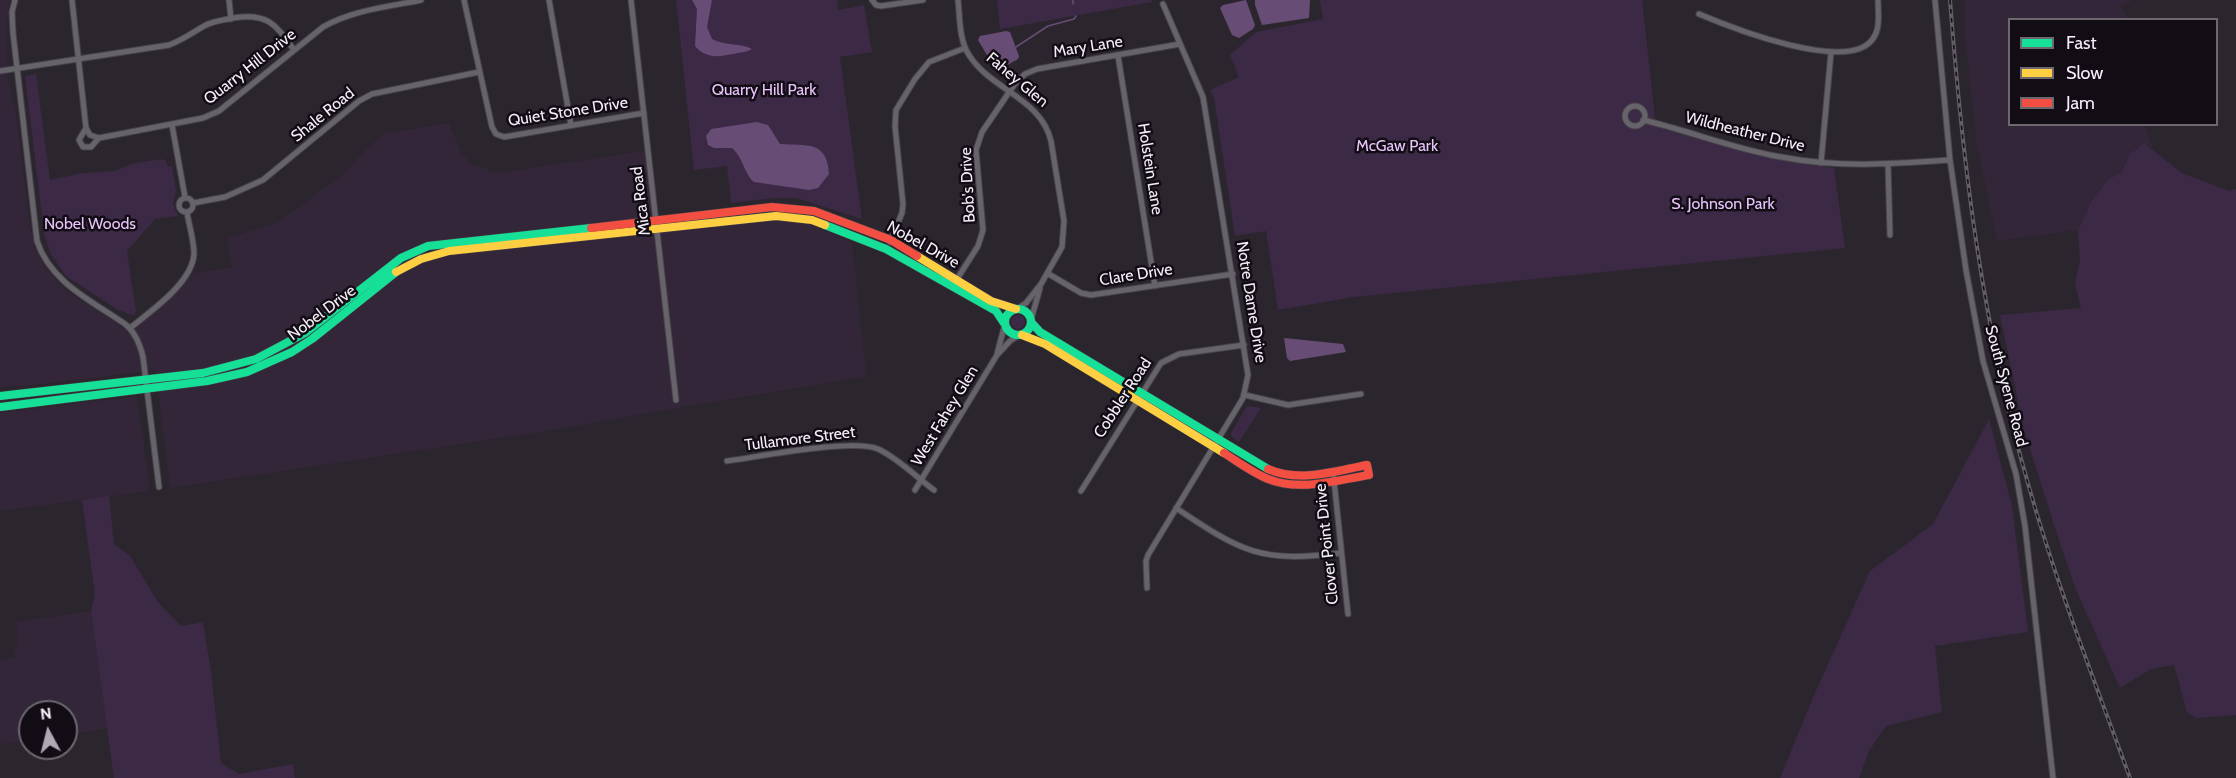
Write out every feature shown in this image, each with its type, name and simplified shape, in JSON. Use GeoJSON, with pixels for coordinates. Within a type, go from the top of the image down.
{"type":"FeatureCollection","features":[{"type":"Feature","properties":{"kind":"street"},"geometry":{"type":"LineString","coordinates":[[15,0],[12,21],[33,217],[39,248],[48,264],[63,281],[130,328],[140,348],[159,487]]}},
{"type":"Feature","properties":{"kind":"street"},"geometry":{"type":"LineString","coordinates":[[72,0],[86,128],[79,140],[83,147],[91,147],[99,138]]}},
{"type":"Feature","properties":{"kind":"street"},"geometry":{"type":"LineString","coordinates":[[229,0],[231,18]]}},
{"type":"Feature","properties":{"kind":"street","name":"Quarry Hill Drive"},"geometry":{"type":"LineString","coordinates":[[86,128],[90,135],[99,138],[203,118],[219,111],[336,19],[421,0]]}},
{"type":"Feature","properties":{"kind":"street"},"geometry":{"type":"LineString","coordinates":[[464,0],[479,72]]}},
{"type":"Feature","properties":{"kind":"street"},"geometry":{"type":"LineString","coordinates":[[549,0],[571,125]]}},
{"type":"Feature","properties":{"kind":"street","name":"Mica Road"},"geometry":{"type":"LineString","coordinates":[[632,0],[676,400]]}},
{"type":"Feature","properties":{"kind":"street"},"geometry":{"type":"LineString","coordinates":[[874,2],[881,6],[922,0]]}},
{"type":"Feature","properties":{"kind":"street","name":"Fahey Glen"},"geometry":{"type":"LineString","coordinates":[[958,0],[965,48],[979,67],[1038,113],[1049,131],[1064,229],[1062,247],[1041,284],[1026,303],[1009,312],[997,355]]}},
{"type":"Feature","properties":{"kind":"street"},"geometry":{"type":"LineString","coordinates":[[1699,14],[1779,43],[1831,52],[1855,52],[1873,40],[1878,30],[1878,0]]}},
{"type":"Feature","properties":{"kind":"street","name":"South Syene Road"},"geometry":{"type":"LineString","coordinates":[[1935,0],[1950,160],[1961,244],[1992,396],[2019,487],[2027,538],[2053,778]]}},
{"type":"Feature","properties":{"kind":"street","name":"Notre Dame Drive"},"geometry":{"type":"LineString","coordinates":[[1147,588],[1146,561],[1148,555],[1245,395],[1248,372],[1203,97],[1163,4]]}},
{"type":"Feature","properties":{"kind":"street"},"geometry":{"type":"LineString","coordinates":[[0,71],[169,45],[179,42],[207,24],[252,16],[271,22],[294,50]]}},
{"type":"Feature","properties":{"kind":"street","name":"Mary Lane"},"geometry":{"type":"LineString","coordinates":[[1009,92],[1020,78],[1037,69],[1180,44]]}},
{"type":"Feature","properties":{"kind":"street"},"geometry":{"type":"LineString","coordinates":[[886,249],[902,213],[903,204],[895,126],[896,110],[922,69],[935,59],[965,48]]}},
{"type":"Feature","properties":{"kind":"street"},"geometry":{"type":"LineString","coordinates":[[1821,163],[1831,52]]}},
{"type":"Feature","properties":{"kind":"street","name":"Holstein Lane"},"geometry":{"type":"LineString","coordinates":[[1118,56],[1155,286]]}},
{"type":"Feature","properties":{"kind":"street","name":"Quiet Stone Drive"},"geometry":{"type":"LineString","coordinates":[[479,72],[492,127],[496,134],[504,137],[644,113]]}},
{"type":"Feature","properties":{"kind":"street","name":"Shale Road"},"geometry":{"type":"LineString","coordinates":[[194,203],[225,197],[263,180],[359,101],[372,94],[479,72]]}},
{"type":"Feature","properties":{"kind":"street","name":"Bob's Drive"},"geometry":{"type":"LineString","coordinates":[[957,279],[978,246],[983,230],[977,144],[982,132],[1009,92]]}},
{"type":"Feature","properties":{"kind":"street","name":"Wildheather Drive"},"geometry":{"type":"LineString","coordinates":[[1643,120],[1756,152],[1821,163],[1888,165],[1950,160]]}},
{"type":"Feature","properties":{"kind":"street"},"geometry":{"type":"LineString","coordinates":[[172,125],[185,197]]}},
{"type":"Feature","properties":{"kind":"street"},"geometry":{"type":"LineString","coordinates":[[1888,165],[1890,235]]}},
{"type":"Feature","properties":{"kind":"street"},"geometry":{"type":"LineString","coordinates":[[185,197],[190,198],[194,203],[193,208],[187,212]]}},
{"type":"Feature","properties":{"kind":"street"},"geometry":{"type":"LineString","coordinates":[[185,197],[179,204],[183,211],[187,212]]}},
{"type":"Feature","properties":{"kind":"street"},"geometry":{"type":"LineString","coordinates":[[780,207],[780,216]]}},
{"type":"Feature","properties":{"kind":"street","name":"Nobel Drive"},"geometry":{"type":"LineString","coordinates":[[0,407],[217,379],[247,372],[292,352],[312,339],[395,273],[425,257],[449,251],[780,207],[800,208],[826,215],[891,240],[991,301],[1028,313],[1040,332],[1270,470],[1300,476],[1367,465],[1369,475],[1301,485],[1267,479],[1045,344],[1009,332],[996,311],[886,249],[812,220],[780,216],[657,224]]}},
{"type":"Feature","properties":{"kind":"street"},"geometry":{"type":"LineString","coordinates":[[130,328],[178,286],[190,270],[194,253],[187,212]]}},
{"type":"Feature","properties":{"kind":"street","name":"Nobel Drive"},"geometry":{"type":"LineString","coordinates":[[0,396],[203,373],[256,359],[305,333],[390,265],[428,246],[581,233]]}},
{"type":"Feature","properties":{"kind":"street","name":"Clare Drive"},"geometry":{"type":"LineString","coordinates":[[1047,273],[1086,295],[1099,295],[1233,274]]}},
{"type":"Feature","properties":{"kind":"street","name":"Fahey Glen"},"geometry":{"type":"LineString","coordinates":[[997,355],[1010,340],[1028,331],[1041,284]]}},
{"type":"Feature","properties":{"kind":"street","name":"Cobbler Road"},"geometry":{"type":"LineString","coordinates":[[1081,491],[1158,365],[1173,355],[1244,345]]}},
{"type":"Feature","properties":{"kind":"street","name":"West Fahey Glen"},"geometry":{"type":"LineString","coordinates":[[915,490],[997,355]]}},
{"type":"Feature","properties":{"kind":"street"},"geometry":{"type":"LineString","coordinates":[[1093,374],[1098,365]]}},
{"type":"Feature","properties":{"kind":"street"},"geometry":{"type":"LineString","coordinates":[[1245,395],[1288,405],[1361,394]]}},
{"type":"Feature","properties":{"kind":"street","name":"Tullamore Street"},"geometry":{"type":"LineString","coordinates":[[727,461],[865,445],[887,454],[934,490]]}},
{"type":"Feature","properties":{"kind":"street"},"geometry":{"type":"LineString","coordinates":[[1267,479],[1270,470]]}},
{"type":"Feature","properties":{"kind":"street","name":"Clover Point Drive"},"geometry":{"type":"LineString","coordinates":[[1333,471],[1348,614]]}},
{"type":"Feature","properties":{"kind":"street"},"geometry":{"type":"LineString","coordinates":[[1176,508],[1221,538],[1256,553],[1287,557],[1341,554]]}},
{"type":"Feature","properties":{"kind":"shaded area"},"geometry":{"type":"Polygon","coordinates":[[[0,0],[10,0],[6,26],[8,78],[17,123],[34,246],[43,265],[65,290],[117,323],[129,334],[179,290],[193,273],[232,267],[227,238],[279,222],[345,173],[367,148],[386,133],[449,123],[461,153],[472,164],[497,173],[645,151],[651,212],[648,217],[650,234],[768,220],[791,220],[810,224],[852,243],[866,376],[533,433],[170,488],[156,370],[35,385],[0,387],[0,0]]]}},
{"type":"Feature","properties":{"kind":"shaded area"},"geometry":{"type":"Polygon","coordinates":[[[692,0],[712,0],[707,27],[712,39],[752,49],[718,56],[708,55],[699,50],[695,46],[697,9],[692,0]]]}},
{"type":"Feature","properties":{"kind":"shaded area"},"geometry":{"type":"Polygon","coordinates":[[[1246,0],[1255,25],[1253,29],[1239,38],[1232,35],[1220,8],[1223,5],[1246,0]]]}},
{"type":"Feature","properties":{"kind":"shaded area"},"geometry":{"type":"Polygon","coordinates":[[[1255,0],[1310,0],[1309,18],[1262,25],[1255,0]]]}},
{"type":"Feature","properties":{"kind":"shaded area"},"geometry":{"type":"Polygon","coordinates":[[[1965,0],[2133,0],[2121,6],[2127,18],[2008,18],[2008,126],[2150,126],[2145,127],[2153,148],[2144,143],[2129,155],[2122,172],[2107,180],[2092,200],[2078,230],[1997,241],[1976,139],[1965,34],[1965,0]]]}},
{"type":"Feature","properties":{"kind":"shaded area"},"geometry":{"type":"Polygon","coordinates":[[[1010,32],[1019,56],[1018,59],[1004,67],[987,55],[978,40],[980,36],[1010,32]]]}},
{"type":"Feature","properties":{"kind":"shaded area"},"geometry":{"type":"Polygon","coordinates":[[[757,122],[768,125],[780,144],[807,145],[820,150],[827,163],[829,174],[818,188],[809,190],[754,182],[732,148],[714,148],[708,145],[706,136],[711,129],[757,122]]]}},
{"type":"Feature","properties":{"kind":"shaded area"},"geometry":{"type":"Polygon","coordinates":[[[1284,338],[1343,344],[1346,352],[1290,361],[1287,358],[1284,338]]]}},
{"type":"Feature","properties":{"kind":"shaded area"},"geometry":{"type":"Polygon","coordinates":[[[137,396],[150,491],[0,511],[0,413],[137,396]]]}},
{"type":"Feature","properties":{"kind":"shaded area"},"geometry":{"type":"Polygon","coordinates":[[[91,611],[108,728],[78,733],[78,700],[18,700],[18,742],[0,744],[0,660],[15,657],[15,647],[18,647],[16,622],[91,611]]]}},
{"type":"Feature","properties":{"kind":"green space","name":"Quarry Hill Park"},"geometry":{"type":"Polygon","coordinates":[[[676,0],[837,0],[838,10],[864,5],[872,52],[840,57],[862,219],[796,198],[731,203],[727,166],[694,170],[676,0]]]}},
{"type":"Feature","properties":{"kind":"green space"},"geometry":{"type":"Polygon","coordinates":[[[997,0],[1152,0],[1152,2],[1000,29],[997,0]]]}},
{"type":"Feature","properties":{"kind":"green space","name":"McGaw Park"},"geometry":{"type":"Polygon","coordinates":[[[1320,0],[1642,0],[1656,127],[1754,155],[1834,168],[1845,248],[1354,297],[1278,310],[1266,231],[1235,236],[1214,98],[1210,90],[1239,77],[1230,55],[1256,32],[1323,19],[1320,0]]]}},
{"type":"Feature","properties":{"kind":"green space","name":"Nobel Woods"},"geometry":{"type":"Polygon","coordinates":[[[36,74],[50,180],[83,173],[115,171],[131,164],[161,159],[166,161],[168,167],[172,166],[176,191],[173,204],[178,216],[155,219],[127,251],[136,312],[133,315],[118,310],[66,276],[50,253],[44,233],[25,76],[36,74]]]}},
{"type":"Feature","properties":{"kind":"green space"},"geometry":{"type":"Polygon","coordinates":[[[2144,143],[2182,173],[2229,191],[2236,189],[2236,715],[2196,718],[2187,712],[2174,665],[2151,669],[2120,688],[2076,590],[2056,531],[2024,430],[2000,315],[2081,308],[2075,284],[2080,260],[2078,230],[2092,200],[2107,180],[2122,172],[2129,155],[2144,143]]]}},
{"type":"Feature","properties":{"kind":"green space"},"geometry":{"type":"Polygon","coordinates":[[[1015,315],[1021,315],[1025,322],[1021,329],[1015,329],[1011,325],[1011,319],[1015,315]]]}},
{"type":"Feature","properties":{"kind":"green space"},"geometry":{"type":"Polygon","coordinates":[[[1247,406],[1261,408],[1239,442],[1232,437],[1231,433],[1247,406]]]}},
{"type":"Feature","properties":{"kind":"green space"},"geometry":{"type":"Polygon","coordinates":[[[1989,419],[2012,506],[2028,632],[1935,646],[1942,712],[1886,726],[1869,751],[1859,778],[1780,778],[1814,695],[1870,571],[1933,524],[1989,419]]]}},
{"type":"Feature","properties":{"kind":"green space"},"geometry":{"type":"Polygon","coordinates":[[[109,496],[114,544],[130,556],[158,602],[181,626],[203,622],[221,763],[239,774],[293,764],[295,778],[114,778],[91,611],[95,595],[82,500],[109,496]]]}},
{"type":"Feature","properties":{"kind":"waterway"},"geometry":{"type":"LineString","coordinates":[[1016,47],[1048,26],[1074,19],[1076,16]]}},
{"type":"Feature","properties":{"kind":"railway"},"geometry":{"type":"LineString","coordinates":[[1950,0],[1968,185],[1999,366],[2040,524],[2077,634],[2130,778]]}},
{"type":"Feature","properties":{"kind":"traffic: fast"},"geometry":{"type":"LineString","coordinates":[[825,225],[886,249],[996,311],[1004,323]]}},
{"type":"Feature","properties":{"kind":"traffic: fast"},"geometry":{"type":"LineString","coordinates":[[0,396],[203,373],[256,359],[305,333],[401,258],[428,246],[591,228]]}},
{"type":"Feature","properties":{"kind":"traffic: fast"},"geometry":{"type":"LineString","coordinates":[[0,407],[207,381],[247,372],[292,352],[312,339],[396,272]]}},
{"type":"Feature","properties":{"kind":"traffic: fast"},"geometry":{"type":"LineString","coordinates":[[1018,309],[1027,313],[1031,322],[1027,331],[1018,335],[1009,331],[1005,322],[1009,313],[1018,309]]}},
{"type":"Feature","properties":{"kind":"traffic: fast"},"geometry":{"type":"LineString","coordinates":[[1031,322],[1040,332],[1268,469]]}},
{"type":"Feature","properties":{"kind":"traffic: slow"},"geometry":{"type":"LineString","coordinates":[[396,272],[421,259],[449,251],[776,216],[812,220],[825,225]]}},
{"type":"Feature","properties":{"kind":"traffic: slow"},"geometry":{"type":"LineString","coordinates":[[917,256],[991,301],[1016,309]]}},
{"type":"Feature","properties":{"kind":"traffic: slow"},"geometry":{"type":"LineString","coordinates":[[1022,335],[1045,344],[1224,453]]}},
{"type":"Feature","properties":{"kind":"traffic: jam"},"geometry":{"type":"LineString","coordinates":[[591,228],[772,207],[814,211],[891,240],[917,256]]}},
{"type":"Feature","properties":{"kind":"traffic: jam"},"geometry":{"type":"LineString","coordinates":[[1224,453],[1257,474],[1280,483],[1293,485],[1319,484],[1369,475],[1367,465],[1330,473],[1305,475],[1292,475],[1268,469]]}},
{"type":"Feature","properties":{"kind":"park label","name":"S. Johnson Park"},"geometry":{"type":"Point","coordinates":[1723,204]}}]}
